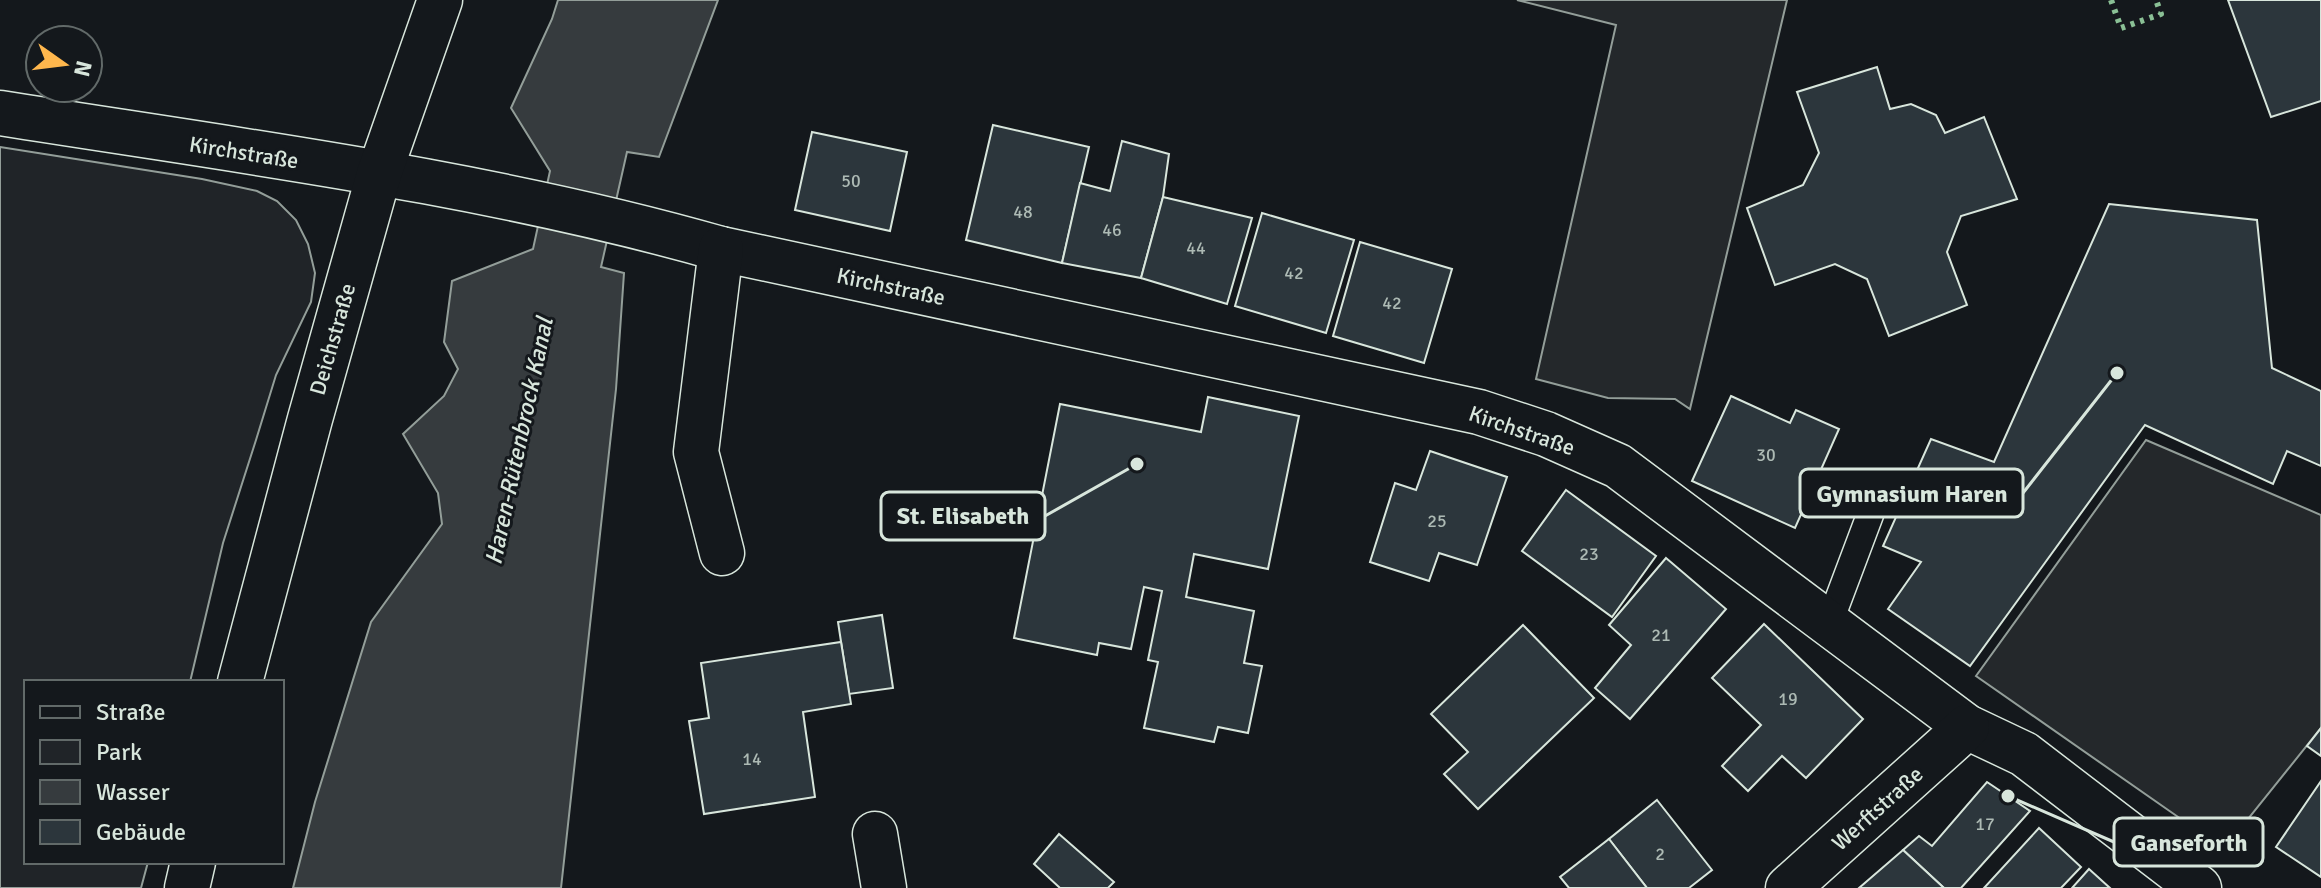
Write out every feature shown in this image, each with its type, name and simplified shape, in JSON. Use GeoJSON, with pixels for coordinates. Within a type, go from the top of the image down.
{"type":"FeatureCollection","features":[{"type":"Feature","properties":{"kind":"street","name":"Deichstraße"},"geometry":{"type":"LineString","coordinates":[[241,680],[379,174],[440,0]]}},
{"type":"Feature","properties":{"kind":"street","name":"Kirchstraße"},"geometry":{"type":"LineString","coordinates":[[0,113],[379,174],[543,206],[644,227],[721,249],[1479,412],[1546,434],[1618,466],[1967,727],[2024,754],[2199,888]]}},
{"type":"Feature","properties":{"kind":"street"},"geometry":{"type":"LineString","coordinates":[[721,249],[696,452],[722,553]]}},
{"type":"Feature","properties":{"kind":"street","name":"Werftstraße"},"geometry":{"type":"LineString","coordinates":[[1788,888],[1967,727]]}},
{"type":"Feature","properties":{"kind":"street"},"geometry":{"type":"LineString","coordinates":[[875,834],[884,888]]}},
{"type":"Feature","properties":{"kind":"street"},"geometry":{"type":"LineString","coordinates":[[187,888],[193,864]]}},
{"type":"Feature","properties":{"kind":"lane"},"geometry":{"type":"LineString","coordinates":[[1829,624],[1870,515]]}},
{"type":"Feature","properties":{"kind":"green space"},"geometry":{"type":"Polygon","coordinates":[[[0,147],[202,179],[257,191],[277,201],[296,220],[308,244],[315,273],[311,302],[276,375],[223,543],[190,680],[24,680],[24,864],[147,864],[141,888],[0,888],[0,147]]]}},
{"type":"Feature","properties":{"kind":"shaded area"},"geometry":{"type":"Polygon","coordinates":[[[1517,0],[1787,0],[1690,409],[1675,399],[1608,398],[1536,379],[1616,25],[1517,0]]]}},
{"type":"Feature","properties":{"kind":"shaded area"},"geometry":{"type":"Polygon","coordinates":[[[2146,440],[2321,515],[2321,728],[2224,849],[1976,676],[2146,440]]]}},
{"type":"Feature","properties":{"kind":"water","name":"Haren-Rütenbrock Kanal"},"geometry":{"type":"Polygon","coordinates":[[[558,0],[718,0],[659,157],[627,152],[601,267],[624,273],[616,389],[561,888],[293,888],[315,802],[371,622],[442,524],[438,493],[403,434],[444,396],[458,369],[444,342],[452,281],[533,249],[550,171],[511,108],[558,0]]]}},
{"type":"Feature","properties":{"kind":"building"},"geometry":{"type":"Polygon","coordinates":[[[2228,0],[2321,0],[2321,101],[2271,117],[2228,0]]]}},
{"type":"Feature","properties":{"kind":"building"},"geometry":{"type":"Polygon","coordinates":[[[1877,67],[1890,109],[1911,104],[1936,115],[1945,133],[1984,117],[2017,199],[1961,216],[1947,252],[1967,305],[1889,336],[1867,279],[1835,264],[1775,285],[1747,208],[1803,185],[1819,153],[1797,92],[1877,67]]]}},
{"type":"Feature","properties":{"kind":"building"},"geometry":{"type":"Polygon","coordinates":[[[993,125],[1089,147],[1062,263],[966,240],[993,125]]]}},
{"type":"Feature","properties":{"kind":"building"},"geometry":{"type":"Polygon","coordinates":[[[812,132],[907,152],[890,231],[795,210],[812,132]]]}},
{"type":"Feature","properties":{"kind":"building"},"geometry":{"type":"Polygon","coordinates":[[[1122,141],[1169,154],[1163,197],[1141,278],[1062,263],[1080,183],[1110,191],[1122,141]]]}},
{"type":"Feature","properties":{"kind":"building"},"geometry":{"type":"Polygon","coordinates":[[[1163,197],[1252,218],[1227,304],[1141,278],[1163,197]]]}},
{"type":"Feature","properties":{"kind":"building"},"geometry":{"type":"Polygon","coordinates":[[[2109,204],[2257,220],[2272,368],[2321,391],[2321,466],[2287,451],[2273,484],[2145,425],[1970,666],[1888,609],[1921,562],[1883,546],[1931,439],[1994,462],[2109,204]]]}},
{"type":"Feature","properties":{"kind":"building"},"geometry":{"type":"Polygon","coordinates":[[[1262,213],[1354,240],[1326,333],[1235,306],[1262,213]]]}},
{"type":"Feature","properties":{"kind":"building"},"geometry":{"type":"Polygon","coordinates":[[[1360,242],[1452,269],[1424,363],[1333,336],[1360,242]]]}},
{"type":"Feature","properties":{"kind":"building"},"geometry":{"type":"Polygon","coordinates":[[[1731,396],[1790,423],[1796,410],[1839,429],[1795,528],[1692,481],[1731,396]]]}},
{"type":"Feature","properties":{"kind":"building"},"geometry":{"type":"Polygon","coordinates":[[[1208,397],[1299,416],[1268,569],[1194,554],[1186,597],[1254,611],[1244,663],[1262,666],[1248,733],[1218,727],[1214,742],[1144,728],[1158,662],[1148,660],[1162,591],[1144,587],[1131,649],[1099,643],[1097,655],[1014,638],[1060,404],[1201,432],[1208,397]]]}},
{"type":"Feature","properties":{"kind":"building"},"geometry":{"type":"Polygon","coordinates":[[[1430,451],[1507,477],[1477,565],[1439,553],[1429,581],[1370,562],[1395,483],[1416,490],[1430,451]]]}},
{"type":"Feature","properties":{"kind":"building"},"geometry":{"type":"Polygon","coordinates":[[[1566,490],[1656,556],[1612,617],[1522,551],[1566,490]]]}},
{"type":"Feature","properties":{"kind":"building"},"geometry":{"type":"Polygon","coordinates":[[[1666,558],[1726,609],[1630,719],[1595,688],[1631,645],[1609,625],[1666,558]]]}},
{"type":"Feature","properties":{"kind":"building"},"geometry":{"type":"Polygon","coordinates":[[[882,615],[893,688],[849,694],[838,622],[882,615]]]}},
{"type":"Feature","properties":{"kind":"building"},"geometry":{"type":"Polygon","coordinates":[[[1764,624],[1863,719],[1806,778],[1782,756],[1748,791],[1722,766],[1761,725],[1712,678],[1764,624]]]}},
{"type":"Feature","properties":{"kind":"building"},"geometry":{"type":"Polygon","coordinates":[[[1523,625],[1594,698],[1478,809],[1444,774],[1468,752],[1431,714],[1523,625]]]}},
{"type":"Feature","properties":{"kind":"building"},"geometry":{"type":"Polygon","coordinates":[[[841,642],[851,704],[803,712],[815,797],[704,814],[689,721],[709,718],[701,663],[841,642]]]}},
{"type":"Feature","properties":{"kind":"building"},"geometry":{"type":"Polygon","coordinates":[[[2321,728],[2321,756],[2307,746],[2321,728]]]}},
{"type":"Feature","properties":{"kind":"building"},"geometry":{"type":"Polygon","coordinates":[[[2321,781],[2321,877],[2276,847],[2321,781]]]}},
{"type":"Feature","properties":{"kind":"building"},"geometry":{"type":"Polygon","coordinates":[[[1987,782],[2030,811],[1961,888],[1944,888],[1903,850],[1919,836],[1932,846],[1987,782]]]}},
{"type":"Feature","properties":{"kind":"building"},"geometry":{"type":"Polygon","coordinates":[[[1657,800],[1712,870],[1689,888],[1647,888],[1609,839],[1657,800]]]}},
{"type":"Feature","properties":{"kind":"building"},"geometry":{"type":"Polygon","coordinates":[[[2039,828],[2081,867],[2061,888],[1984,888],[2039,828]]]}},
{"type":"Feature","properties":{"kind":"building"},"geometry":{"type":"Polygon","coordinates":[[[1059,834],[1114,882],[1108,888],[1060,888],[1034,864],[1059,834]]]}},
{"type":"Feature","properties":{"kind":"building"},"geometry":{"type":"Polygon","coordinates":[[[1609,839],[1647,888],[1569,888],[1560,877],[1609,839]]]}},
{"type":"Feature","properties":{"kind":"building"},"geometry":{"type":"Polygon","coordinates":[[[1903,850],[1944,888],[1859,888],[1903,850]]]}},
{"type":"Feature","properties":{"kind":"building"},"geometry":{"type":"Polygon","coordinates":[[[2089,869],[2110,888],[2072,888],[2089,869]]]}},
{"type":"Feature","properties":{"kind":"hedge"},"geometry":{"type":"LineString","coordinates":[[2111,0],[2121,28],[2161,14],[2156,0]]}},
{"type":"Feature","properties":{"kind":"place","name":"Gymnasium Haren"},"geometry":{"type":"Point","coordinates":[2117,373]}},
{"type":"Feature","properties":{"kind":"place","name":"St. Elisabeth"},"geometry":{"type":"Point","coordinates":[1137,464]}},
{"type":"Feature","properties":{"kind":"place","name":"Ganseforth"},"geometry":{"type":"Point","coordinates":[2008,796]}}]}
